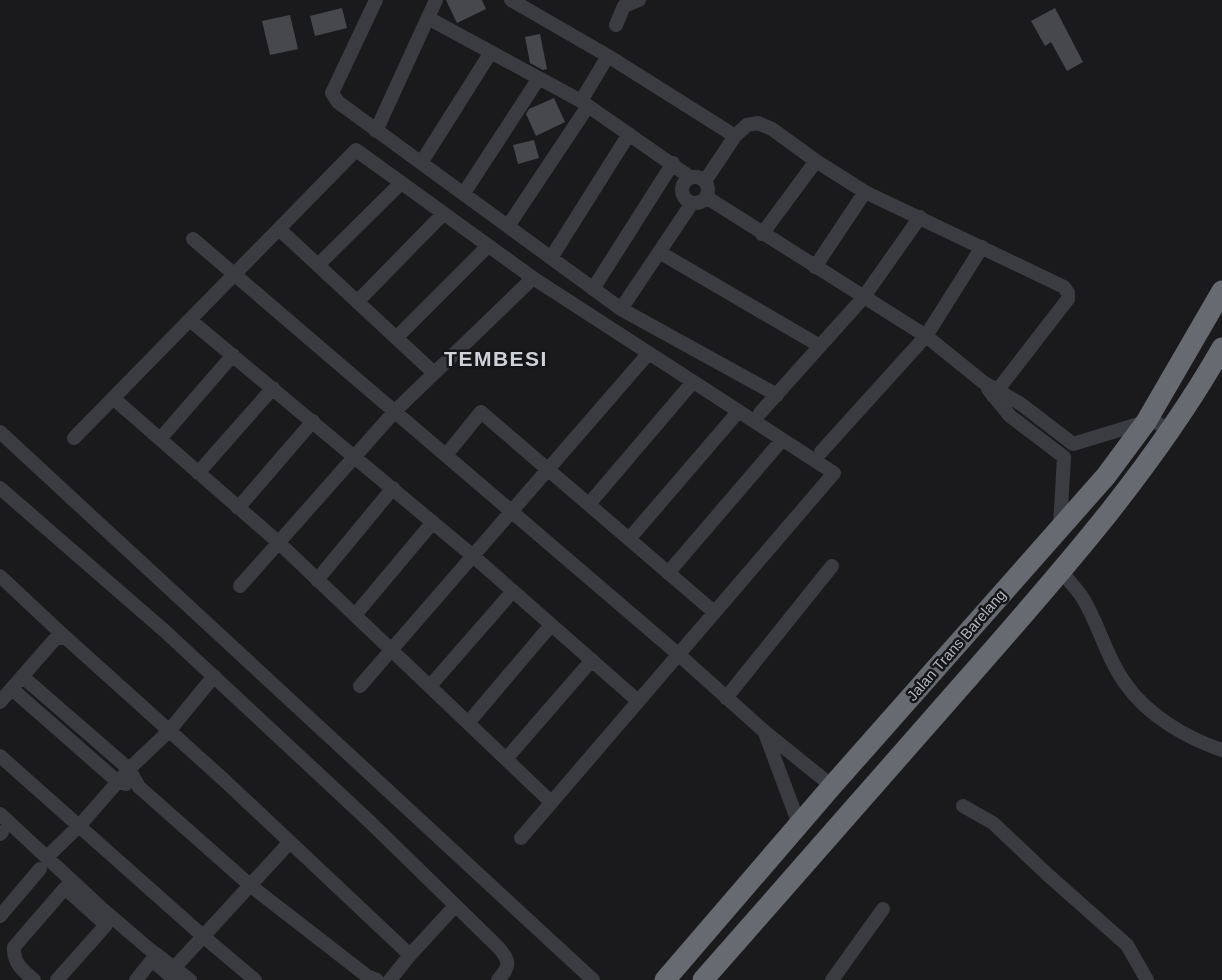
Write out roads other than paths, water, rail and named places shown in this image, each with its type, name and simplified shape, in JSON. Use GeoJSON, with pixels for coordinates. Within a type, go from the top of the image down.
{"type":"FeatureCollection","features":[{"type":"Feature","properties":{"kind":"highway","name":"Jalan Trans Barelang"},"geometry":{"type":"LineString","coordinates":[[664,980],[1106,476],[1146,422],[1222,291]]}},
{"type":"Feature","properties":{"kind":"highway","name":"Jalan Trans Barelang"},"geometry":{"type":"LineString","coordinates":[[703,980],[1062,572],[1136,479],[1184,413],[1222,348]]}},
{"type":"Feature","properties":{"kind":"street"},"geometry":{"type":"LineString","coordinates":[[376,0],[332,93],[338,102],[621,309],[777,394]]}},
{"type":"Feature","properties":{"kind":"street"},"geometry":{"type":"LineString","coordinates":[[376,130],[436,0]]}},
{"type":"Feature","properties":{"kind":"street"},"geometry":{"type":"LineString","coordinates":[[511,0],[608,56],[735,136]]}},
{"type":"Feature","properties":{"kind":"street"},"geometry":{"type":"LineString","coordinates":[[616,25],[624,6],[639,0]]}},
{"type":"Feature","properties":{"kind":"street"},"geometry":{"type":"LineString","coordinates":[[428,18],[585,104],[690,177]]}},
{"type":"Feature","properties":{"kind":"street"},"geometry":{"type":"LineString","coordinates":[[421,163],[491,52]]}},
{"type":"Feature","properties":{"kind":"street"},"geometry":{"type":"LineString","coordinates":[[508,226],[585,104],[608,56]]}},
{"type":"Feature","properties":{"kind":"street"},"geometry":{"type":"LineString","coordinates":[[464,193],[539,78]]}},
{"type":"Feature","properties":{"kind":"street"},"geometry":{"type":"LineString","coordinates":[[705,181],[735,136],[747,125],[758,123],[772,129],[816,161],[865,192],[1064,287],[1068,293],[1068,299],[995,393]]}},
{"type":"Feature","properties":{"kind":"street"},"geometry":{"type":"LineString","coordinates":[[551,258],[629,134]]}},
{"type":"Feature","properties":{"kind":"street"},"geometry":{"type":"LineString","coordinates":[[74,438],[356,150],[533,279],[834,473],[521,838]]}},
{"type":"Feature","properties":{"kind":"street"},"geometry":{"type":"LineString","coordinates":[[762,234],[816,161]]}},
{"type":"Feature","properties":{"kind":"street"},"geometry":{"type":"LineString","coordinates":[[593,289],[673,163]]}},
{"type":"Feature","properties":{"kind":"street"},"geometry":{"type":"LineString","coordinates":[[690,177],[698,177],[705,181],[708,189],[706,197],[700,202],[692,202],[685,198],[681,190],[683,182],[690,177]]}},
{"type":"Feature","properties":{"kind":"street"},"geometry":{"type":"LineString","coordinates":[[318,265],[401,183]]}},
{"type":"Feature","properties":{"kind":"street"},"geometry":{"type":"LineString","coordinates":[[815,267],[865,192]]}},
{"type":"Feature","properties":{"kind":"street"},"geometry":{"type":"LineString","coordinates":[[706,197],[926,336],[995,393],[1010,416],[1064,457]]}},
{"type":"Feature","properties":{"kind":"street"},"geometry":{"type":"LineString","coordinates":[[621,309],[692,202]]}},
{"type":"Feature","properties":{"kind":"street"},"geometry":{"type":"LineString","coordinates":[[357,302],[443,214]]}},
{"type":"Feature","properties":{"kind":"street"},"geometry":{"type":"LineString","coordinates":[[760,413],[863,298],[920,217]]}},
{"type":"Feature","properties":{"kind":"street"},"geometry":{"type":"LineString","coordinates":[[279,229],[434,373]]}},
{"type":"Feature","properties":{"kind":"street"},"geometry":{"type":"LineString","coordinates":[[193,238],[678,654],[765,732],[832,786]]}},
{"type":"Feature","properties":{"kind":"street"},"geometry":{"type":"LineString","coordinates":[[396,338],[487,247]]}},
{"type":"Feature","properties":{"kind":"street"},"geometry":{"type":"LineString","coordinates":[[821,452],[926,336],[982,247]]}},
{"type":"Feature","properties":{"kind":"street"},"geometry":{"type":"LineString","coordinates":[[659,252],[820,346]]}},
{"type":"Feature","properties":{"kind":"street"},"geometry":{"type":"LineString","coordinates":[[240,586],[395,411],[533,279]]}},
{"type":"Feature","properties":{"kind":"street"},"geometry":{"type":"LineString","coordinates":[[190,320],[473,556],[638,701]]}},
{"type":"Feature","properties":{"kind":"street"},"geometry":{"type":"LineString","coordinates":[[160,439],[233,354]]}},
{"type":"Feature","properties":{"kind":"street"},"geometry":{"type":"LineString","coordinates":[[360,686],[648,354]]}},
{"type":"Feature","properties":{"kind":"street"},"geometry":{"type":"LineString","coordinates":[[589,504],[692,383]]}},
{"type":"Feature","properties":{"kind":"street"},"geometry":{"type":"LineString","coordinates":[[198,473],[273,388]]}},
{"type":"Feature","properties":{"kind":"street"},"geometry":{"type":"LineString","coordinates":[[995,393],[1021,404],[1073,444]]}},
{"type":"Feature","properties":{"kind":"street"},"geometry":{"type":"LineString","coordinates":[[113,398],[278,542],[552,802]]}},
{"type":"Feature","properties":{"kind":"street"},"geometry":{"type":"LineString","coordinates":[[446,455],[481,412],[714,612]]}},
{"type":"Feature","properties":{"kind":"street"},"geometry":{"type":"LineString","coordinates":[[629,539],[738,412]]}},
{"type":"Feature","properties":{"kind":"street"},"geometry":{"type":"LineString","coordinates":[[1060,526],[1064,457],[1073,444],[1152,420],[1171,431]]}},
{"type":"Feature","properties":{"kind":"street"},"geometry":{"type":"LineString","coordinates":[[238,508],[313,421]]}},
{"type":"Feature","properties":{"kind":"street"},"geometry":{"type":"LineString","coordinates":[[0,432],[592,980]]}},
{"type":"Feature","properties":{"kind":"street"},"geometry":{"type":"LineString","coordinates":[[668,573],[782,440]]}},
{"type":"Feature","properties":{"kind":"street"},"geometry":{"type":"LineString","coordinates":[[0,488],[214,676],[368,820],[506,956],[507,969],[498,980]]}},
{"type":"Feature","properties":{"kind":"street"},"geometry":{"type":"LineString","coordinates":[[317,580],[393,488]]}},
{"type":"Feature","properties":{"kind":"street"},"geometry":{"type":"LineString","coordinates":[[355,615],[433,522]]}},
{"type":"Feature","properties":{"kind":"street"},"geometry":{"type":"LineString","coordinates":[[726,698],[831,566]]}},
{"type":"Feature","properties":{"kind":"street"},"geometry":{"type":"LineString","coordinates":[[1062,572],[1082,597],[1124,683],[1145,707],[1173,726],[1209,746],[1222,750]]}},
{"type":"Feature","properties":{"kind":"street"},"geometry":{"type":"LineString","coordinates":[[0,576],[410,955]]}},
{"type":"Feature","properties":{"kind":"street"},"geometry":{"type":"LineString","coordinates":[[430,686],[513,591]]}},
{"type":"Feature","properties":{"kind":"street"},"geometry":{"type":"LineString","coordinates":[[468,723],[551,625]]}},
{"type":"Feature","properties":{"kind":"street"},"geometry":{"type":"LineString","coordinates":[[0,702],[55,639],[64,636]]}},
{"type":"Feature","properties":{"kind":"street"},"geometry":{"type":"LineString","coordinates":[[506,759],[592,660]]}},
{"type":"Feature","properties":{"kind":"street"},"geometry":{"type":"LineString","coordinates":[[23,676],[129,769],[140,787],[251,886],[371,978]]}},
{"type":"Feature","properties":{"kind":"street"},"geometry":{"type":"LineString","coordinates":[[0,916],[44,863],[129,769],[169,731],[214,676]]}},
{"type":"Feature","properties":{"kind":"street"},"geometry":{"type":"LineString","coordinates":[[12,689],[118,782],[140,787]]}},
{"type":"Feature","properties":{"kind":"street"},"geometry":{"type":"LineString","coordinates":[[765,732],[799,824]]}},
{"type":"Feature","properties":{"kind":"street"},"geometry":{"type":"LineString","coordinates":[[0,756],[255,980]]}},
{"type":"Feature","properties":{"kind":"street"},"geometry":{"type":"LineString","coordinates":[[963,806],[993,823],[1048,875],[1113,931],[1127,945],[1147,980]]}},
{"type":"Feature","properties":{"kind":"street"},"geometry":{"type":"LineString","coordinates":[[0,814],[44,863],[132,934],[175,974]]}},
{"type":"Feature","properties":{"kind":"street"},"geometry":{"type":"LineString","coordinates":[[175,974],[204,937],[289,843]]}},
{"type":"Feature","properties":{"kind":"street"},"geometry":{"type":"LineString","coordinates":[[34,980],[21,969],[14,957],[14,947],[65,888],[106,925],[57,980]]}},
{"type":"Feature","properties":{"kind":"street"},"geometry":{"type":"LineString","coordinates":[[390,980],[455,906]]}},
{"type":"Feature","properties":{"kind":"street"},"geometry":{"type":"LineString","coordinates":[[832,980],[883,909]]}},
{"type":"Feature","properties":{"kind":"street"},"geometry":{"type":"LineString","coordinates":[[136,980],[152,960],[190,980]]}},
{"type":"Feature","properties":{"kind":"district","name":"TEMBESI"},"geometry":{"type":"Point","coordinates":[496,358]}}]}
